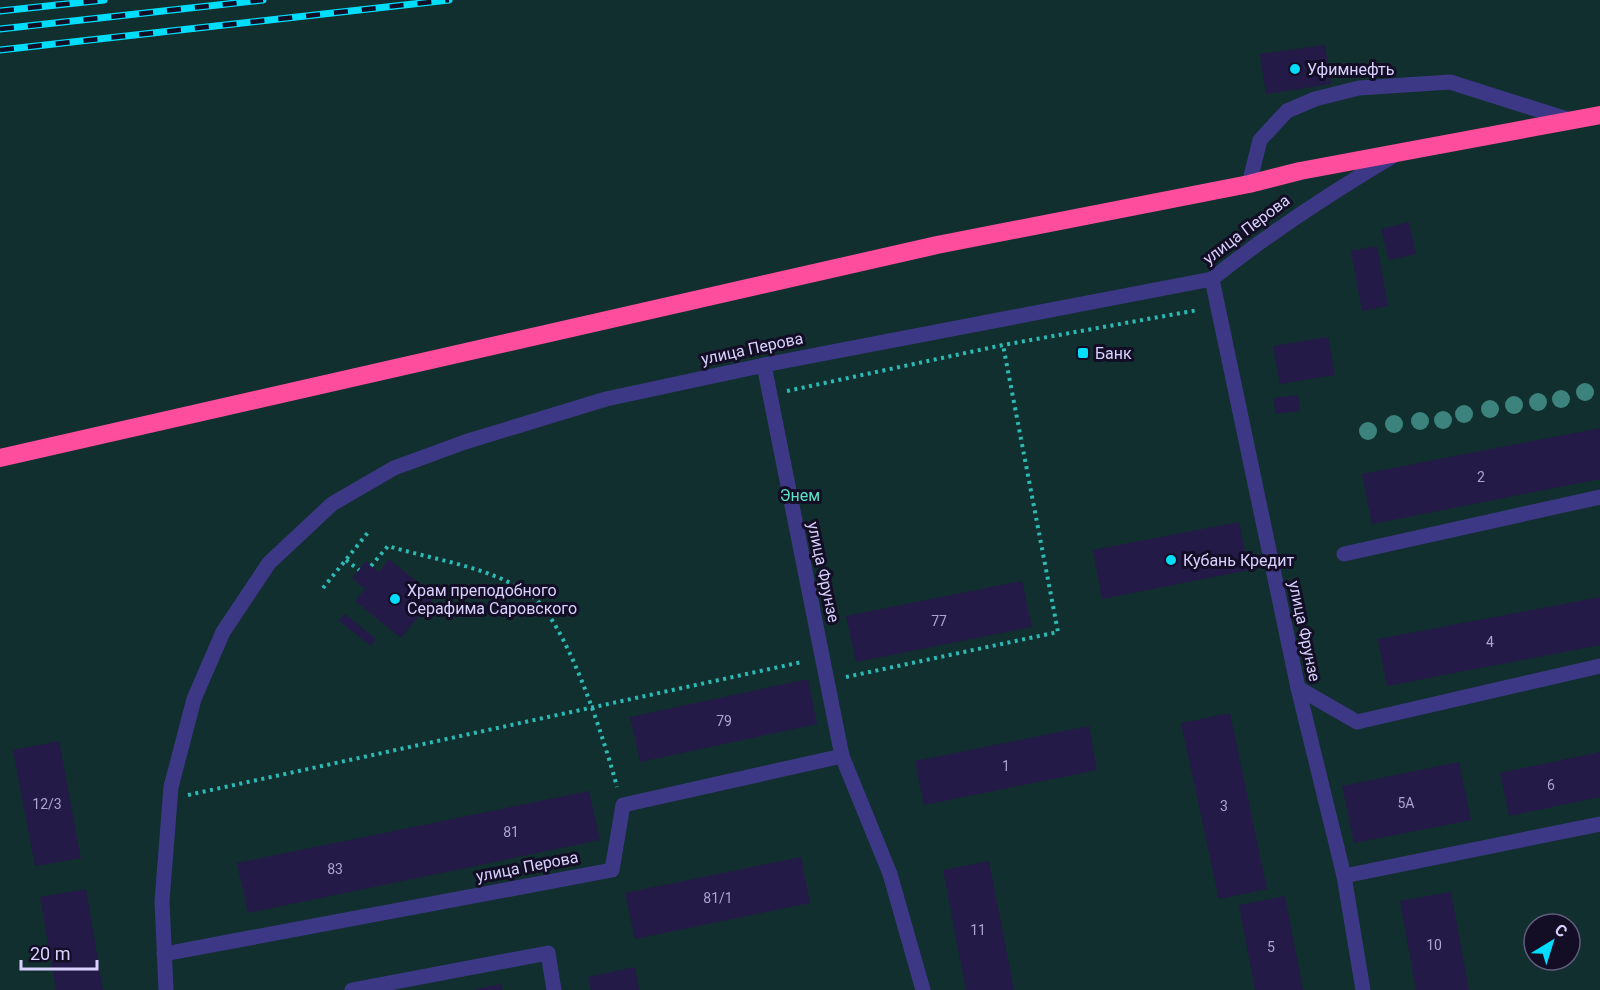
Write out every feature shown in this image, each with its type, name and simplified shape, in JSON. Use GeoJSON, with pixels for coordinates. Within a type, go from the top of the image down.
{"type":"FeatureCollection","features":[{"type":"Feature","properties":{"kind":"highway","name":"улица Перова"},"geometry":{"type":"LineString","coordinates":[[0,458],[937,245],[1249,184],[1300,171],[1600,115]]}},
{"type":"Feature","properties":{"kind":"street"},"geometry":{"type":"LineString","coordinates":[[1249,184],[1260,140],[1287,111],[1315,99],[1359,88],[1450,82],[1570,120]]}},
{"type":"Feature","properties":{"kind":"street","name":"улица Перова"},"geometry":{"type":"LineString","coordinates":[[166,990],[162,901],[171,799],[194,699],[223,632],[269,563],[332,504],[394,468],[465,442],[606,399],[764,365],[1212,279],[1264,236],[1317,201],[1399,153]]}},
{"type":"Feature","properties":{"kind":"street","name":"улица Фрунзе"},"geometry":{"type":"LineString","coordinates":[[1212,279],[1298,688],[1344,876],[1363,990]]}},
{"type":"Feature","properties":{"kind":"street","name":"улица Фрунзе"},"geometry":{"type":"LineString","coordinates":[[764,365],[842,756],[890,874],[923,990]]}},
{"type":"Feature","properties":{"kind":"street"},"geometry":{"type":"LineString","coordinates":[[1344,554],[1600,497]]}},
{"type":"Feature","properties":{"kind":"street"},"geometry":{"type":"LineString","coordinates":[[1298,688],[1357,722],[1600,666]]}},
{"type":"Feature","properties":{"kind":"street"},"geometry":{"type":"LineString","coordinates":[[622,805],[842,756]]}},
{"type":"Feature","properties":{"kind":"street","name":"улица Перова"},"geometry":{"type":"LineString","coordinates":[[164,954],[612,870],[622,805]]}},
{"type":"Feature","properties":{"kind":"street"},"geometry":{"type":"LineString","coordinates":[[1344,876],[1600,824]]}},
{"type":"Feature","properties":{"kind":"street"},"geometry":{"type":"LineString","coordinates":[[352,990],[548,953],[554,990]]}},
{"type":"Feature","properties":{"kind":"path"},"geometry":{"type":"LineString","coordinates":[[769,395],[1003,345],[1217,306]]}},
{"type":"Feature","properties":{"kind":"path"},"geometry":{"type":"LineString","coordinates":[[828,681],[1058,633],[1003,345]]}},
{"type":"Feature","properties":{"kind":"path"},"geometry":{"type":"LineString","coordinates":[[323,588],[370,530]]}},
{"type":"Feature","properties":{"kind":"path"},"geometry":{"type":"LineString","coordinates":[[371,566],[388,546],[475,570],[529,593],[541,605],[560,636],[592,708],[622,805]]}},
{"type":"Feature","properties":{"kind":"path"},"geometry":{"type":"LineString","coordinates":[[346,560],[359,570]]}},
{"type":"Feature","properties":{"kind":"path"},"geometry":{"type":"LineString","coordinates":[[171,799],[824,658]]}},
{"type":"Feature","properties":{"kind":"green space","name":"Энем"},"geometry":{"type":"Polygon","coordinates":[[[0,0],[1600,0],[1600,990],[0,990],[0,0]]]}},
{"type":"Feature","properties":{"kind":"building","name":"Уфимнефть"},"geometry":{"type":"Polygon","coordinates":[[[1325,45],[1331,84],[1266,94],[1260,54],[1325,45]]]}},
{"type":"Feature","properties":{"kind":"building"},"geometry":{"type":"Polygon","coordinates":[[[1409,222],[1416,254],[1389,260],[1381,229],[1409,222]]]}},
{"type":"Feature","properties":{"kind":"building"},"geometry":{"type":"Polygon","coordinates":[[[1377,246],[1388,306],[1362,311],[1351,251],[1377,246]]]}},
{"type":"Feature","properties":{"kind":"building"},"geometry":{"type":"Polygon","coordinates":[[[1328,337],[1335,375],[1280,384],[1273,346],[1328,337]]]}},
{"type":"Feature","properties":{"kind":"building"},"geometry":{"type":"Polygon","coordinates":[[[1298,395],[1300,411],[1276,414],[1273,398],[1298,395]]]}},
{"type":"Feature","properties":{"kind":"building"},"geometry":{"type":"Polygon","coordinates":[[[1600,428],[1600,479],[1372,524],[1362,474],[1600,428]]]}},
{"type":"Feature","properties":{"kind":"building","name":"Кубань Кредит"},"geometry":{"type":"Polygon","coordinates":[[[1239,522],[1249,570],[1102,599],[1093,550],[1239,522]]]}},
{"type":"Feature","properties":{"kind":"building","name":"Храм преподобного Серафима Саровского"},"geometry":{"type":"Polygon","coordinates":[[[389,559],[435,596],[401,638],[355,601],[365,589],[352,578],[366,561],[379,572],[389,559]]]}},
{"type":"Feature","properties":{"kind":"building"},"geometry":{"type":"Polygon","coordinates":[[[1022,581],[1032,627],[856,662],[846,616],[1022,581]]]}},
{"type":"Feature","properties":{"kind":"building"},"geometry":{"type":"Polygon","coordinates":[[[1600,597],[1600,645],[1387,686],[1378,639],[1600,597]]]}},
{"type":"Feature","properties":{"kind":"building"},"geometry":{"type":"Polygon","coordinates":[[[345,614],[376,639],[371,646],[339,621],[345,614]]]}},
{"type":"Feature","properties":{"kind":"building"},"geometry":{"type":"Polygon","coordinates":[[[808,679],[817,724],[640,762],[630,717],[808,679]]]}},
{"type":"Feature","properties":{"kind":"building"},"geometry":{"type":"Polygon","coordinates":[[[1230,713],[1267,889],[1219,899],[1181,723],[1230,713]]]}},
{"type":"Feature","properties":{"kind":"building"},"geometry":{"type":"Polygon","coordinates":[[[1089,726],[1097,770],[924,805],[915,761],[1089,726]]]}},
{"type":"Feature","properties":{"kind":"building"},"geometry":{"type":"Polygon","coordinates":[[[59,741],[81,858],[35,866],[13,750],[59,741]]]}},
{"type":"Feature","properties":{"kind":"building"},"geometry":{"type":"Polygon","coordinates":[[[1600,752],[1600,797],[1509,816],[1500,773],[1600,752]]]}},
{"type":"Feature","properties":{"kind":"building"},"geometry":{"type":"Polygon","coordinates":[[[1459,762],[1471,820],[1354,843],[1342,786],[1459,762]]]}},
{"type":"Feature","properties":{"kind":"building"},"geometry":{"type":"Polygon","coordinates":[[[589,791],[600,840],[248,913],[237,863],[589,791]]]}},
{"type":"Feature","properties":{"kind":"building"},"geometry":{"type":"Polygon","coordinates":[[[801,857],[810,903],[635,939],[625,893],[801,857]]]}},
{"type":"Feature","properties":{"kind":"building"},"geometry":{"type":"Polygon","coordinates":[[[989,861],[1014,990],[966,990],[943,870],[989,861]]]}},
{"type":"Feature","properties":{"kind":"building"},"geometry":{"type":"Polygon","coordinates":[[[86,889],[103,990],[56,990],[40,897],[86,889]]]}},
{"type":"Feature","properties":{"kind":"building"},"geometry":{"type":"Polygon","coordinates":[[[1451,892],[1469,990],[1416,990],[1400,901],[1451,892]]]}},
{"type":"Feature","properties":{"kind":"building"},"geometry":{"type":"Polygon","coordinates":[[[1285,896],[1303,990],[1255,990],[1239,905],[1285,896]]]}},
{"type":"Feature","properties":{"kind":"building"},"geometry":{"type":"Polygon","coordinates":[[[635,967],[639,990],[591,990],[588,977],[635,967]]]}},
{"type":"Feature","properties":{"kind":"building"},"geometry":{"type":"Polygon","coordinates":[[[501,984],[502,990],[476,990],[476,989],[501,984]]]}},
{"type":"Feature","properties":{"kind":"railway"},"geometry":{"type":"LineString","coordinates":[[0,11],[104,0]]}},
{"type":"Feature","properties":{"kind":"railway"},"geometry":{"type":"LineString","coordinates":[[0,29],[263,0]]}},
{"type":"Feature","properties":{"kind":"railway"},"geometry":{"type":"LineString","coordinates":[[0,50],[449,0]]}},
{"type":"Feature","properties":{"kind":"place","name":"Уфимнефть"},"geometry":{"type":"Point","coordinates":[1295,69]}},
{"type":"Feature","properties":{"kind":"place","name":"Банк"},"geometry":{"type":"Point","coordinates":[1083,353]}},
{"type":"Feature","properties":{"kind":"place","name":"Кубань Кредит"},"geometry":{"type":"Point","coordinates":[1171,560]}},
{"type":"Feature","properties":{"kind":"place","name":"Храм преподобного Серафима Саровского"},"geometry":{"type":"Point","coordinates":[395,599]}}]}
